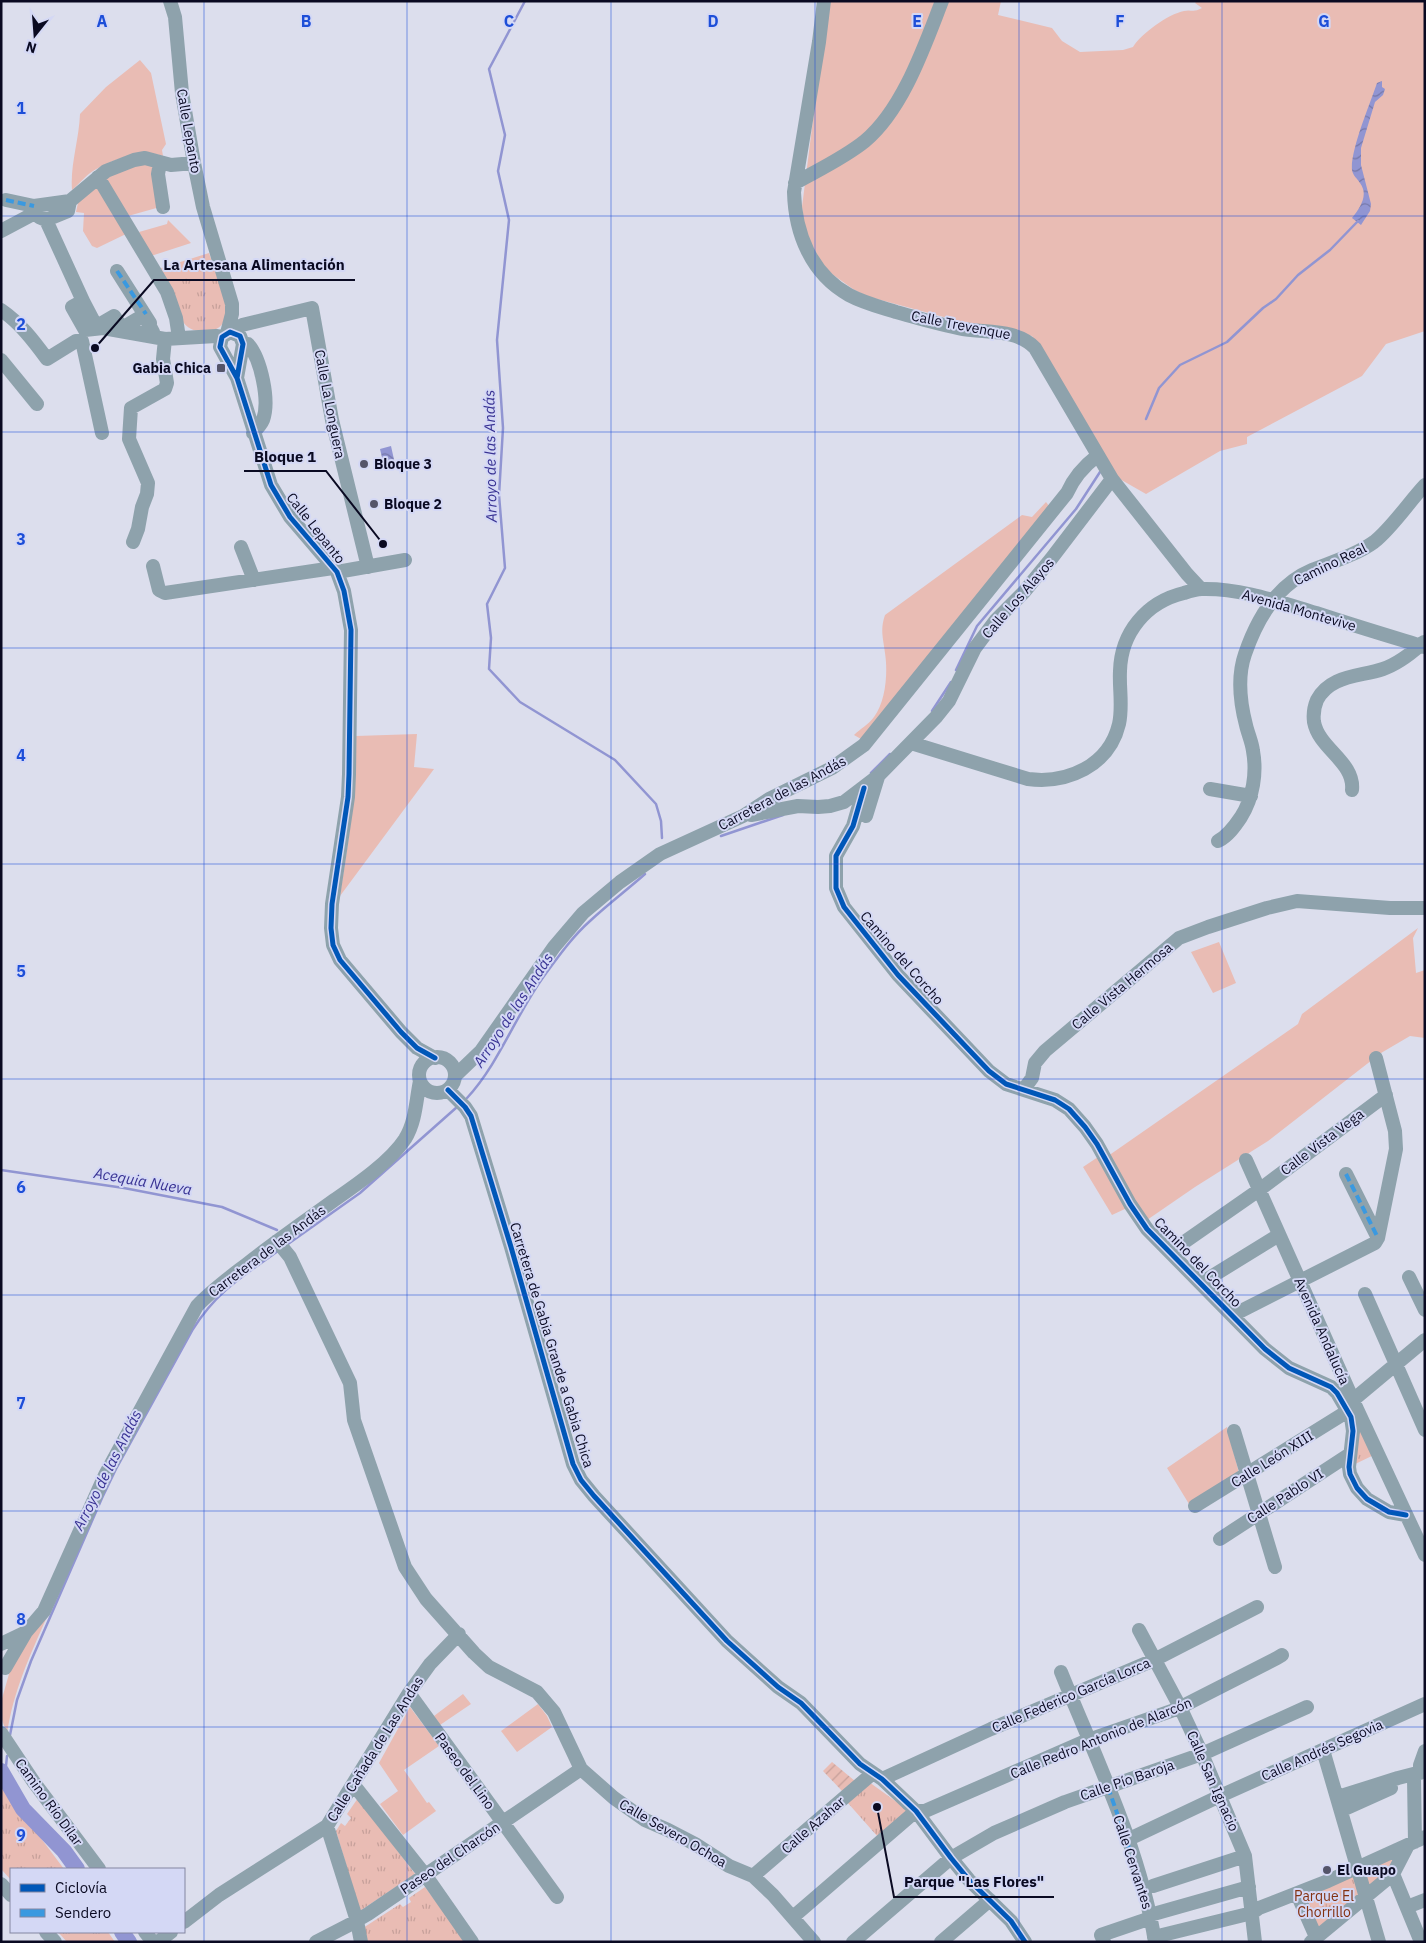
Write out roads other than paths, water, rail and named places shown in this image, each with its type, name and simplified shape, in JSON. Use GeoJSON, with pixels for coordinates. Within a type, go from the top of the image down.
{"type":"FeatureCollection","features":[{"type":"Feature","properties":{"kind":"street","name":"Calle Lepanto"},"geometry":{"type":"LineString","coordinates":[[170,1],[175,17],[182,93],[203,207],[232,304],[232,314],[224,343],[237,378],[268,478],[278,499],[290,517],[335,570],[344,591],[348,607],[351,630],[348,797],[332,904],[331,928],[333,944],[340,960],[416,1048]]}},
{"type":"Feature","properties":{"kind":"street","name":"Calle Trevenque"},"geometry":{"type":"LineString","coordinates":[[824,1],[796,183],[794,210],[804,245],[814,264],[849,295],[869,304],[923,320],[964,329],[1015,336],[1030,342],[1112,479],[1201,589]]}},
{"type":"Feature","properties":{"kind":"street"},"geometry":{"type":"LineString","coordinates":[[796,183],[856,148],[875,132],[892,108],[912,71],[942,1]]}},
{"type":"Feature","properties":{"kind":"street"},"geometry":{"type":"LineString","coordinates":[[1,231],[34,210],[70,201],[106,171],[134,160],[145,158],[171,165],[194,163]]}},
{"type":"Feature","properties":{"kind":"street"},"geometry":{"type":"LineString","coordinates":[[160,163],[158,174],[163,206]]}},
{"type":"Feature","properties":{"kind":"street"},"geometry":{"type":"LineString","coordinates":[[98,177],[166,292],[176,318],[163,359],[167,383],[165,389],[131,408],[129,438],[148,484],[138,529],[133,542]]}},
{"type":"Feature","properties":{"kind":"street"},"geometry":{"type":"LineString","coordinates":[[6,200],[34,210],[46,220],[84,301],[90,331],[102,433]]}},
{"type":"Feature","properties":{"kind":"street"},"geometry":{"type":"LineString","coordinates":[[46,220],[68,211],[70,201]]}},
{"type":"Feature","properties":{"kind":"street","name":"Calle Lepanto"},"geometry":{"type":"LineString","coordinates":[[219,259],[226,271],[236,299],[242,339],[237,378]]}},
{"type":"Feature","properties":{"kind":"street"},"geometry":{"type":"LineString","coordinates":[[117,271],[146,314],[156,333],[171,338]]}},
{"type":"Feature","properties":{"kind":"street","name":"Calle La Longuera"},"geometry":{"type":"LineString","coordinates":[[242,339],[312,308],[332,420],[368,567]]}},
{"type":"Feature","properties":{"kind":"street"},"geometry":{"type":"LineString","coordinates":[[1,310],[13,318],[28,333],[47,359],[90,331],[171,338],[209,336],[224,343],[235,354],[242,339],[234,332],[224,343]]}},
{"type":"Feature","properties":{"kind":"street","name":"Calle Lepanto"},"geometry":{"type":"LineString","coordinates":[[242,339],[254,351],[264,391],[265,409],[263,422],[253,433]]}},
{"type":"Feature","properties":{"kind":"street"},"geometry":{"type":"LineString","coordinates":[[1,360],[37,404]]}},
{"type":"Feature","properties":{"kind":"street","name":"Carretera de las Andás"},"geometry":{"type":"LineString","coordinates":[[456,1075],[481,1051],[554,947],[583,913],[620,882],[660,854],[743,816],[769,799],[793,799],[832,768],[851,756],[875,733],[1067,493],[1073,481],[1086,464],[1097,456]]}},
{"type":"Feature","properties":{"kind":"street","name":"Calle Los Alayos"},"geometry":{"type":"LineString","coordinates":[[911,743],[938,716],[949,701],[975,648],[996,620],[1024,592],[1046,566],[1112,479]]}},
{"type":"Feature","properties":{"kind":"street","name":"Camino Real"},"geometry":{"type":"LineString","coordinates":[[1218,841],[1234,828],[1251,796],[1254,767],[1253,750],[1240,699],[1240,677],[1250,639],[1260,619],[1272,600],[1287,585],[1309,572],[1352,554],[1374,542],[1394,522],[1425,485]]}},
{"type":"Feature","properties":{"kind":"street"},"geometry":{"type":"LineString","coordinates":[[241,547],[254,580]]}},
{"type":"Feature","properties":{"kind":"street"},"geometry":{"type":"LineString","coordinates":[[153,566],[159,590],[165,593],[254,580],[368,567],[405,560]]}},
{"type":"Feature","properties":{"kind":"street","name":"Avenida Montevive"},"geometry":{"type":"LineString","coordinates":[[911,743],[1028,779],[1044,781],[1061,779],[1076,774],[1091,764],[1113,742],[1122,706],[1121,655],[1126,640],[1134,626],[1157,603],[1173,595],[1201,589],[1248,593],[1423,645]]}},
{"type":"Feature","properties":{"kind":"street"},"geometry":{"type":"LineString","coordinates":[[1352,790],[1352,782],[1346,766],[1324,745],[1316,731],[1313,716],[1315,705],[1321,693],[1330,684],[1347,677],[1385,669],[1423,645]]}},
{"type":"Feature","properties":{"kind":"street","name":"Camino del Corcho"},"geometry":{"type":"LineString","coordinates":[[743,816],[793,799],[818,807],[856,797],[911,743]]}},
{"type":"Feature","properties":{"kind":"street","name":"Camino del Corcho"},"geometry":{"type":"LineString","coordinates":[[878,776],[861,816],[852,826],[836,856],[836,888],[844,907],[898,974],[989,1071],[1006,1084],[1055,1100],[1070,1109],[1097,1144],[1130,1204],[1147,1228],[1265,1349],[1289,1368],[1332,1387],[1351,1406],[1353,1431],[1350,1474],[1357,1488],[1367,1499],[1389,1512],[1406,1515]]}},
{"type":"Feature","properties":{"kind":"street"},"geometry":{"type":"LineString","coordinates":[[1210,789],[1251,796]]}},
{"type":"Feature","properties":{"kind":"street"},"geometry":{"type":"LineString","coordinates":[[856,797],[853,810],[861,816]]}},
{"type":"Feature","properties":{"kind":"street","name":"Calle Vista Hermosa"},"geometry":{"type":"LineString","coordinates":[[1024,1089],[1032,1078],[1035,1063],[1045,1051],[1178,938],[1267,908],[1297,901],[1390,908],[1425,908]]}},
{"type":"Feature","properties":{"kind":"street"},"geometry":{"type":"LineString","coordinates":[[422,1066],[416,1055],[416,1048],[435,1058]]}},
{"type":"Feature","properties":{"kind":"street"},"geometry":{"type":"LineString","coordinates":[[418,1102],[441,1092],[453,1085],[456,1075],[455,1070],[449,1062],[440,1057],[430,1059],[422,1066],[420,1081],[426,1089],[441,1092]]}},
{"type":"Feature","properties":{"kind":"street"},"geometry":{"type":"LineString","coordinates":[[1233,1315],[1375,1243],[1378,1238],[1396,1149],[1395,1130],[1376,1058]]}},
{"type":"Feature","properties":{"kind":"street"},"geometry":{"type":"LineString","coordinates":[[449,1062],[471,1059]]}},
{"type":"Feature","properties":{"kind":"street","name":"Carretera de las Andás"},"geometry":{"type":"LineString","coordinates":[[2,1668],[26,1632],[44,1611],[105,1476],[197,1306],[210,1293],[277,1241],[364,1179],[397,1149],[410,1130],[418,1102],[420,1081]]}},
{"type":"Feature","properties":{"kind":"street","name":"Carretera de Gabia Grande a Gabia Chica"},"geometry":{"type":"LineString","coordinates":[[441,1092],[465,1107],[471,1116],[511,1247],[573,1464],[581,1480],[728,1641],[778,1686],[801,1703],[847,1751],[916,1811],[950,1858],[969,1880],[1011,1921],[1025,1942]]}},
{"type":"Feature","properties":{"kind":"street","name":"Calle Vista Vega"},"geometry":{"type":"LineString","coordinates":[[1170,1252],[1259,1190],[1386,1095]]}},
{"type":"Feature","properties":{"kind":"street","name":"Avenida Andalucía"},"geometry":{"type":"LineString","coordinates":[[1246,1160],[1300,1280],[1351,1406],[1424,1552]]}},
{"type":"Feature","properties":{"kind":"street"},"geometry":{"type":"LineString","coordinates":[[1346,1174],[1378,1238]]}},
{"type":"Feature","properties":{"kind":"street"},"geometry":{"type":"LineString","coordinates":[[1201,1283],[1279,1235]]}},
{"type":"Feature","properties":{"kind":"street","name":"Calle Severo Ochoa"},"geometry":{"type":"LineString","coordinates":[[277,1241],[290,1257],[350,1382],[354,1420],[405,1567],[426,1599],[489,1666],[538,1692],[554,1712],[581,1769],[614,1798],[645,1820],[695,1844],[729,1866],[753,1876],[793,1917],[814,1942]]}},
{"type":"Feature","properties":{"kind":"street"},"geometry":{"type":"LineString","coordinates":[[1409,1277],[1425,1310]]}},
{"type":"Feature","properties":{"kind":"street"},"geometry":{"type":"LineString","coordinates":[[1364,1294],[1425,1430]]}},
{"type":"Feature","properties":{"kind":"street","name":"Calle León XIII"},"geometry":{"type":"LineString","coordinates":[[1195,1506],[1247,1475],[1351,1406],[1395,1364],[1425,1340]]}},
{"type":"Feature","properties":{"kind":"street"},"geometry":{"type":"LineString","coordinates":[[1234,1431],[1274,1567]]}},
{"type":"Feature","properties":{"kind":"street","name":"Calle Pablo VI"},"geometry":{"type":"LineString","coordinates":[[1220,1539],[1350,1454]]}},
{"type":"Feature","properties":{"kind":"street","name":"Calle Federico García Lorca"},"geometry":{"type":"LineString","coordinates":[[878,1776],[1154,1660],[1257,1607]]}},
{"type":"Feature","properties":{"kind":"street","name":"Calle San Ignacio"},"geometry":{"type":"LineString","coordinates":[[1139,1630],[1180,1707],[1245,1856],[1255,1942]]}},
{"type":"Feature","properties":{"kind":"street","name":"Carretera de las Andás"},"geometry":{"type":"LineString","coordinates":[[1,1644],[26,1632]]}},
{"type":"Feature","properties":{"kind":"street","name":"Calle Cañada de Las Andas"},"geometry":{"type":"LineString","coordinates":[[185,1921],[219,1895],[328,1826],[408,1693],[430,1664],[459,1634]]}},
{"type":"Feature","properties":{"kind":"street","name":"Calle Pedro Antonio de Alarcón"},"geometry":{"type":"LineString","coordinates":[[916,1811],[926,1811],[1088,1740],[1180,1707],[1282,1655]]}},
{"type":"Feature","properties":{"kind":"street","name":"Calle Cervantes"},"geometry":{"type":"LineString","coordinates":[[1061,1672],[1108,1787],[1127,1840],[1146,1883],[1154,1939]]}},
{"type":"Feature","properties":{"kind":"street","name":"Paseo del Lino"},"geometry":{"type":"LineString","coordinates":[[408,1693],[557,1897]]}},
{"type":"Feature","properties":{"kind":"street","name":"Calle Andrés Segovia"},"geometry":{"type":"LineString","coordinates":[[1127,1840],[1425,1704]]}},
{"type":"Feature","properties":{"kind":"street","name":"Calle Pío Baroja"},"geometry":{"type":"LineString","coordinates":[[853,1942],[950,1858],[994,1833],[1065,1802],[1202,1754],[1307,1707]]}},
{"type":"Feature","properties":{"kind":"street","name":"Camino Río Dílar"},"geometry":{"type":"LineString","coordinates":[[1,1733],[33,1781],[98,1868]]}},
{"type":"Feature","properties":{"kind":"street"},"geometry":{"type":"LineString","coordinates":[[1323,1750],[1379,1942]]}},
{"type":"Feature","properties":{"kind":"street"},"geometry":{"type":"LineString","coordinates":[[1297,1894],[1314,1939],[1393,1874],[1416,1842],[1418,1774],[1425,1751]]}},
{"type":"Feature","properties":{"kind":"street","name":"Paseo del Charcón"},"geometry":{"type":"LineString","coordinates":[[316,1942],[357,1921],[426,1876],[581,1769]]}},
{"type":"Feature","properties":{"kind":"street"},"geometry":{"type":"LineString","coordinates":[[1340,1804],[1398,1778],[1418,1774]]}},
{"type":"Feature","properties":{"kind":"street","name":"Calle Azahar"},"geometry":{"type":"LineString","coordinates":[[753,1876],[878,1776]]}},
{"type":"Feature","properties":{"kind":"street"},"geometry":{"type":"LineString","coordinates":[[354,1784],[426,1876],[472,1942]]}},
{"type":"Feature","properties":{"kind":"street"},"geometry":{"type":"LineString","coordinates":[[793,1917],[916,1811]]}},
{"type":"Feature","properties":{"kind":"street"},"geometry":{"type":"LineString","coordinates":[[328,1826],[357,1921],[361,1942]]}},
{"type":"Feature","properties":{"kind":"street"},"geometry":{"type":"LineString","coordinates":[[1154,1939],[1252,1913],[1416,1842]]}},
{"type":"Feature","properties":{"kind":"street"},"geometry":{"type":"LineString","coordinates":[[1146,1883],[1245,1856]]}},
{"type":"Feature","properties":{"kind":"street"},"geometry":{"type":"LineString","coordinates":[[1393,1874],[1421,1942]]}},
{"type":"Feature","properties":{"kind":"street"},"geometry":{"type":"LineString","coordinates":[[1,1884],[10,1894]]}},
{"type":"Feature","properties":{"kind":"street"},"geometry":{"type":"LineString","coordinates":[[1102,1938],[1151,1917],[1249,1887]]}},
{"type":"Feature","properties":{"kind":"street"},"geometry":{"type":"LineString","coordinates":[[941,1942],[990,1900]]}},
{"type":"Feature","properties":{"kind":"street"},"geometry":{"type":"LineString","coordinates":[[1407,1907],[1425,1900]]}},
{"type":"Feature","properties":{"kind":"street"},"geometry":{"type":"LineString","coordinates":[[158,1942],[170,1933]]}},
{"type":"Feature","properties":{"kind":"water"},"geometry":{"type":"Polygon","coordinates":[[[1382,81],[1382,87],[1385,89],[1383,95],[1375,102],[1361,148],[1361,165],[1371,204],[1370,211],[1361,225],[1352,218],[1360,206],[1364,192],[1352,170],[1352,162],[1365,115],[1377,83],[1382,81]]]}},
{"type":"Feature","properties":{"kind":"water"},"geometry":{"type":"Polygon","coordinates":[[[391,446],[395,464],[384,466],[380,449],[391,446]]]}},
{"type":"Feature","properties":{"kind":"waterway","name":"Arroyo de las Andás"},"geometry":{"type":"LineString","coordinates":[[525,1],[489,69],[505,135],[498,171],[509,220],[497,340],[503,428],[499,495],[505,568],[487,604],[491,638],[489,669],[520,702],[615,760],[656,804],[661,821],[662,838]]}},
{"type":"Feature","properties":{"kind":"waterway"},"geometry":{"type":"LineString","coordinates":[[1146,419],[1159,388],[1180,365],[1227,342],[1263,308],[1276,299],[1298,275],[1330,250],[1358,221]]}},
{"type":"Feature","properties":{"kind":"waterway"},"geometry":{"type":"LineString","coordinates":[[956,670],[977,626],[1076,509],[1100,472]]}},
{"type":"Feature","properties":{"kind":"waterway"},"geometry":{"type":"LineString","coordinates":[[932,711],[951,682]]}},
{"type":"Feature","properties":{"kind":"waterway"},"geometry":{"type":"LineString","coordinates":[[871,773],[890,754]]}},
{"type":"Feature","properties":{"kind":"waterway"},"geometry":{"type":"LineString","coordinates":[[721,836],[783,815]]}},
{"type":"Feature","properties":{"kind":"waterway","name":"Arroyo de las Andás"},"geometry":{"type":"LineString","coordinates":[[467,1098],[489,1069],[534,991],[566,947],[590,921],[645,874]]}},
{"type":"Feature","properties":{"kind":"waterway","name":"Arroyo de las Andás"},"geometry":{"type":"LineString","coordinates":[[288,1244],[360,1193],[457,1107]]}},
{"type":"Feature","properties":{"kind":"waterway","name":"Acequia Nueva"},"geometry":{"type":"LineString","coordinates":[[1,1170],[124,1188],[222,1207],[277,1230]]}},
{"type":"Feature","properties":{"kind":"waterway","name":"Arroyo de las Andás"},"geometry":{"type":"LineString","coordinates":[[10,1735],[17,1700],[31,1661],[102,1498],[193,1329],[211,1304],[221,1294],[278,1251]]}},
{"type":"Feature","properties":{"kind":"waterway","name":"Arroyo de las Andás"},"geometry":{"type":"LineString","coordinates":[[5,1776],[7,1756]]}},
{"type":"Feature","properties":{"kind":"waterway"},"geometry":{"type":"LineString","coordinates":[[1,1771],[23,1809],[64,1851],[76,1868]]}},
{"type":"Feature","properties":{"kind":"waterway"},"geometry":{"type":"LineString","coordinates":[[123,1933],[129,1942]]}},
{"type":"Feature","properties":{"kind":"place","name":"La Artesana Alimentación"},"geometry":{"type":"Point","coordinates":[95,348]}},
{"type":"Feature","properties":{"kind":"place","name":"Gabia Chica"},"geometry":{"type":"Point","coordinates":[221,368]}},
{"type":"Feature","properties":{"kind":"place","name":"Bloque 3"},"geometry":{"type":"Point","coordinates":[364,464]}},
{"type":"Feature","properties":{"kind":"place","name":"Bloque 2"},"geometry":{"type":"Point","coordinates":[374,504]}},
{"type":"Feature","properties":{"kind":"place","name":"Bloque 1"},"geometry":{"type":"Point","coordinates":[383,544]}},
{"type":"Feature","properties":{"kind":"place","name":"Parque \"Las Flores\""},"geometry":{"type":"Point","coordinates":[877,1807]}},
{"type":"Feature","properties":{"kind":"place","name":"El Guapo"},"geometry":{"type":"Point","coordinates":[1327,1870]}},
{"type":"Feature","properties":{"kind":"park label","name":"Parque El Chorrillo"},"geometry":{"type":"Point","coordinates":[1324,1904]}}]}
